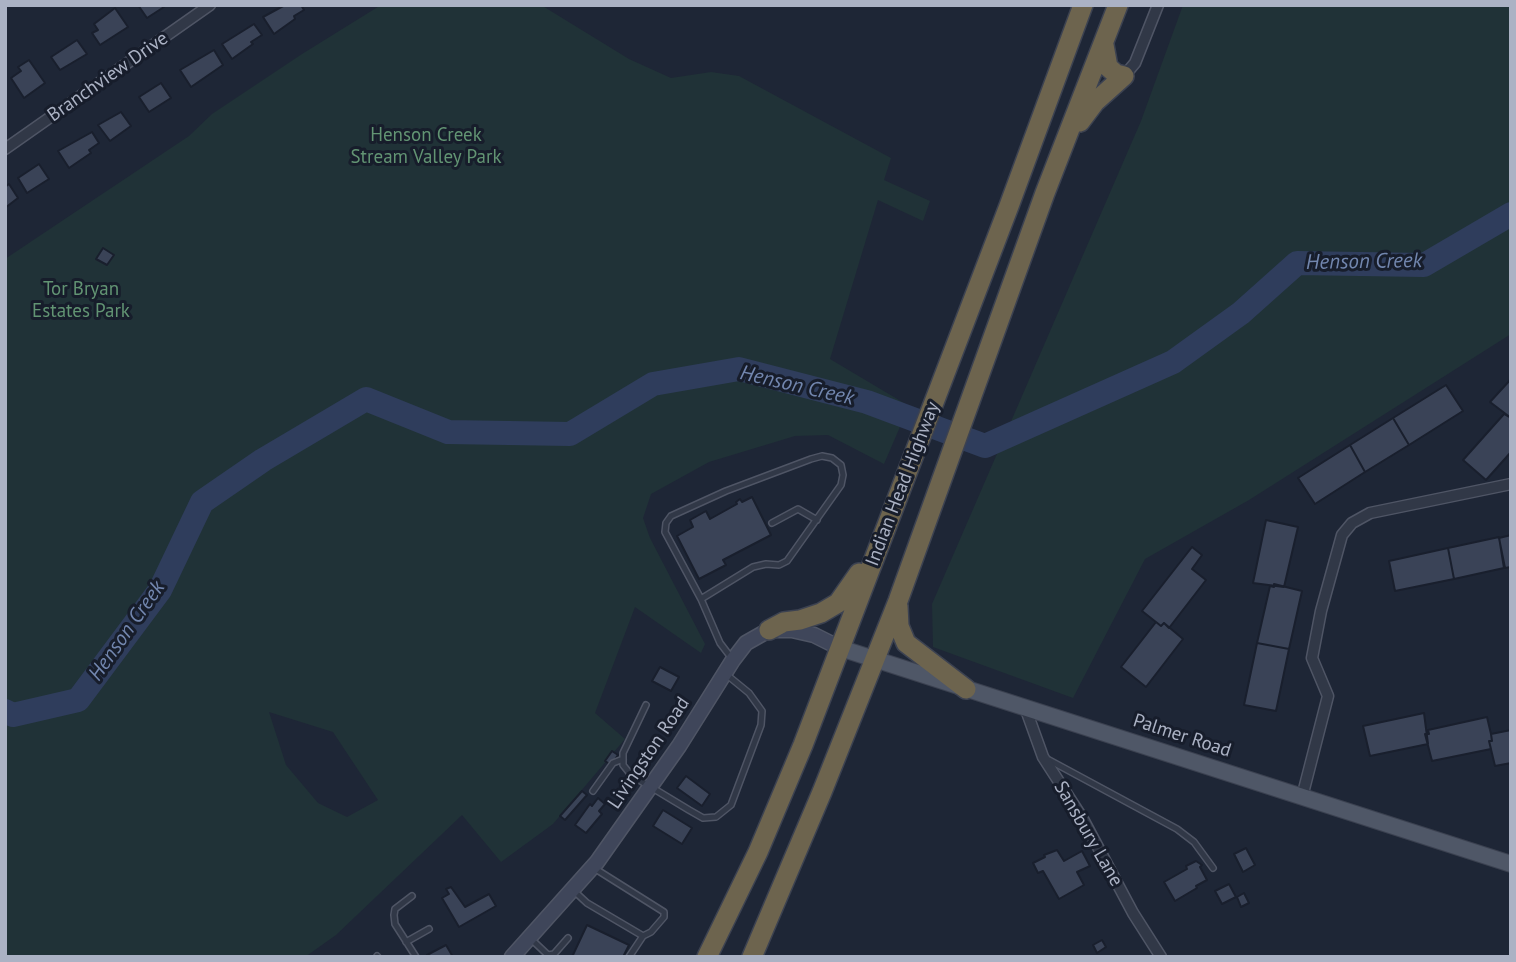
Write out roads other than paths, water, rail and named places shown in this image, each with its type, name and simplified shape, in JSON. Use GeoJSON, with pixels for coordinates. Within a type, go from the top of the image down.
{"type":"FeatureCollection","features":[{"type":"Feature","properties":{"kind":"highway","name":"Indian Head Highway"},"geometry":{"type":"LineString","coordinates":[[707,957],[758,852],[840,648],[1083,5]]}},
{"type":"Feature","properties":{"kind":"highway","name":"Indian Head Highway"},"geometry":{"type":"LineString","coordinates":[[752,957],[822,792],[898,601],[1118,5]]}},
{"type":"Feature","properties":{"kind":"highway"},"geometry":{"type":"LineString","coordinates":[[1104,45],[1108,67],[1116,74],[1124,76]]}},
{"type":"Feature","properties":{"kind":"highway"},"geometry":{"type":"LineString","coordinates":[[1065,143],[1095,102],[1124,76]]}},
{"type":"Feature","properties":{"kind":"highway"},"geometry":{"type":"LineString","coordinates":[[769,630],[783,622],[821,613],[838,603],[848,592],[887,527]]}},
{"type":"Feature","properties":{"kind":"highway"},"geometry":{"type":"LineString","coordinates":[[898,601],[899,626],[906,643],[966,689]]}},
{"type":"Feature","properties":{"kind":"main road"},"geometry":{"type":"LineString","coordinates":[[769,630],[792,630],[814,635],[840,648]]}},
{"type":"Feature","properties":{"kind":"main road","name":"Livingston Road"},"geometry":{"type":"LineString","coordinates":[[512,957],[592,867],[651,786],[746,643],[769,630]]}},
{"type":"Feature","properties":{"kind":"main road","name":"Palmer Road"},"geometry":{"type":"LineString","coordinates":[[840,648],[1511,864]]}},
{"type":"Feature","properties":{"kind":"street","name":"Branchview Drive"},"geometry":{"type":"LineString","coordinates":[[5,149],[210,5]]}},
{"type":"Feature","properties":{"kind":"street"},"geometry":{"type":"LineString","coordinates":[[1124,76],[1136,63],[1158,5]]}},
{"type":"Feature","properties":{"kind":"street"},"geometry":{"type":"LineString","coordinates":[[1302,797],[1328,696],[1312,658],[1321,611],[1342,535],[1352,523],[1370,513],[1511,484]]}},
{"type":"Feature","properties":{"kind":"street","name":"Sansbury Lane"},"geometry":{"type":"LineString","coordinates":[[1025,707],[1042,757],[1083,820],[1133,913],[1161,957]]}},
{"type":"Feature","properties":{"kind":"lane"},"geometry":{"type":"LineString","coordinates":[[646,705],[623,753],[623,765],[631,775],[704,818],[716,817],[731,804],[761,725],[761,711],[729,666],[701,599],[665,532],[666,523],[671,516],[726,491],[822,456],[832,458],[841,465],[844,475],[841,485],[787,561],[779,565],[753,567],[701,599]]}},
{"type":"Feature","properties":{"kind":"lane"},"geometry":{"type":"LineString","coordinates":[[772,523],[798,509],[817,520]]}},
{"type":"Feature","properties":{"kind":"lane"},"geometry":{"type":"LineString","coordinates":[[1042,757],[1177,829],[1194,842],[1213,868]]}},
{"type":"Feature","properties":{"kind":"lane"},"geometry":{"type":"LineString","coordinates":[[593,791],[613,763],[623,759]]}},
{"type":"Feature","properties":{"kind":"lane"},"geometry":{"type":"LineString","coordinates":[[592,867],[664,912],[664,916],[651,932],[643,936],[629,957]]}},
{"type":"Feature","properties":{"kind":"lane"},"geometry":{"type":"LineString","coordinates":[[573,890],[587,903],[643,936]]}},
{"type":"Feature","properties":{"kind":"lane"},"geometry":{"type":"LineString","coordinates":[[412,897],[395,909],[396,924],[416,957]]}},
{"type":"Feature","properties":{"kind":"lane"},"geometry":{"type":"LineString","coordinates":[[407,942],[429,929]]}},
{"type":"Feature","properties":{"kind":"lane"},"geometry":{"type":"LineString","coordinates":[[530,938],[548,955],[554,954],[568,938]]}},
{"type":"Feature","properties":{"kind":"waterway","name":"Henson Creek"},"geometry":{"type":"LineString","coordinates":[[5,711],[13,715],[78,700],[160,590],[202,502],[263,460],[366,399],[448,432],[570,434],[653,384],[739,369],[867,402],[985,446],[1173,362],[1241,313],[1297,263],[1424,265],[1511,214]]}},
{"type":"Feature","properties":{"kind":"park label","name":"Henson Creek Stream Valley Park"},"geometry":{"type":"Point","coordinates":[426,147]}},
{"type":"Feature","properties":{"kind":"park label","name":"Tor Bryan Estates Park"},"geometry":{"type":"Point","coordinates":[81,301]}}]}
